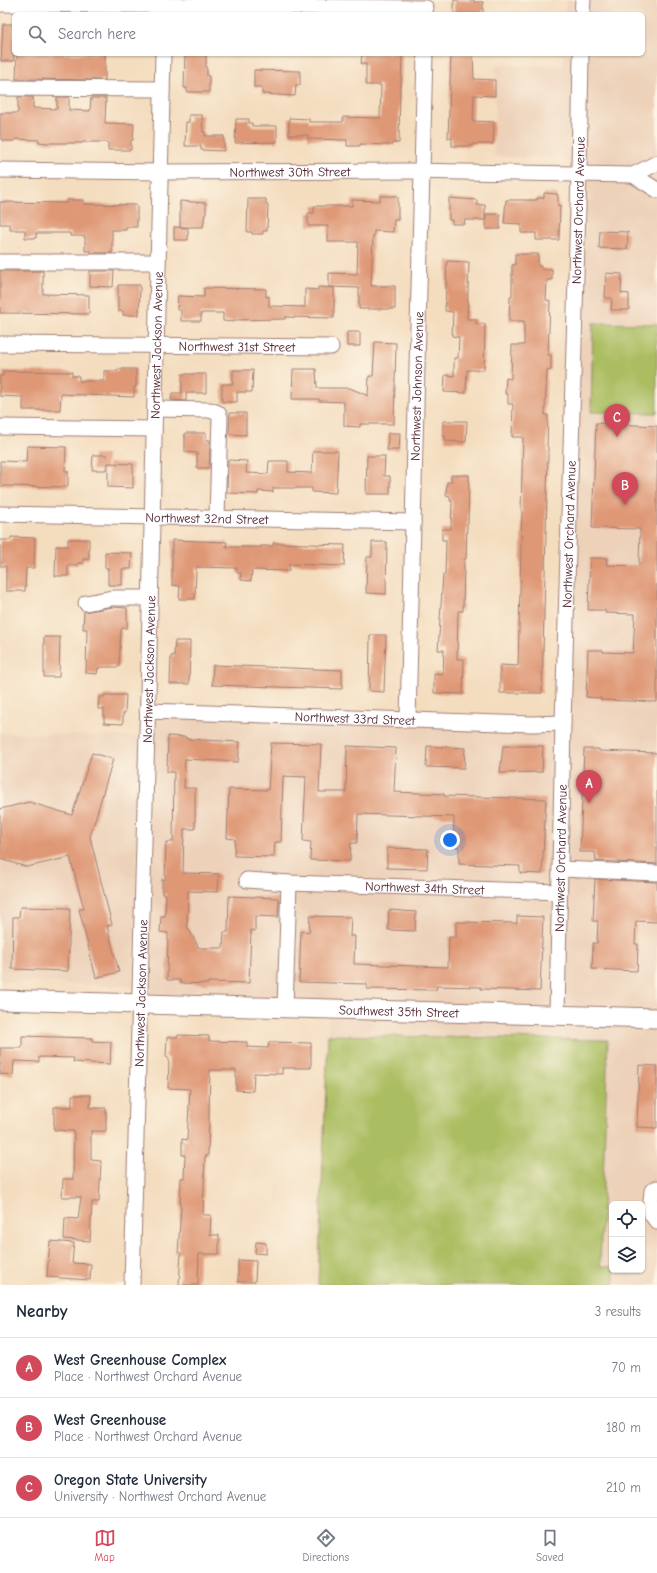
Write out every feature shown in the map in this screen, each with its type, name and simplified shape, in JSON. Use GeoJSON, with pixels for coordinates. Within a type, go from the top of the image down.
{"type":"FeatureCollection","features":[{"type":"Feature","properties":{"kind":"main road","name":"Southwest 35th Street"},"geometry":{"type":"LineString","coordinates":[[0,1000],[657,1018]]}},
{"type":"Feature","properties":{"kind":"street"},"geometry":{"type":"LineString","coordinates":[[582,12],[583,0]]}},
{"type":"Feature","properties":{"kind":"street"},"geometry":{"type":"LineString","coordinates":[[0,4],[164,7],[426,7]]}},
{"type":"Feature","properties":{"kind":"street","name":"Northwest Jackson Avenue"},"geometry":{"type":"LineString","coordinates":[[132,1285],[141,1004],[163,56]]}},
{"type":"Feature","properties":{"kind":"street","name":"Northwest Johnson Avenue"},"geometry":{"type":"LineString","coordinates":[[408,719],[425,56]]}},
{"type":"Feature","properties":{"kind":"street","name":"Northwest Orchard Avenue"},"geometry":{"type":"LineString","coordinates":[[557,1015],[563,723],[581,56]]}},
{"type":"Feature","properties":{"kind":"street"},"geometry":{"type":"LineString","coordinates":[[0,88],[162,89]]}},
{"type":"Feature","properties":{"kind":"street"},"geometry":{"type":"LineString","coordinates":[[657,163],[634,175],[657,190]]}},
{"type":"Feature","properties":{"kind":"street","name":"Northwest 30th Street"},"geometry":{"type":"LineString","coordinates":[[0,170],[160,172],[422,171],[634,175]]}},
{"type":"Feature","properties":{"kind":"street"},"geometry":{"type":"LineString","coordinates":[[0,262],[158,262]]}},
{"type":"Feature","properties":{"kind":"street","name":"Northwest 31st Street"},"geometry":{"type":"LineString","coordinates":[[0,344],[330,347]]}},
{"type":"Feature","properties":{"kind":"street"},"geometry":{"type":"LineString","coordinates":[[154,409],[210,410],[218,413],[220,417],[216,518]]}},
{"type":"Feature","properties":{"kind":"street"},"geometry":{"type":"LineString","coordinates":[[0,427],[154,428]]}},
{"type":"Feature","properties":{"kind":"street","name":"Northwest 32nd Street"},"geometry":{"type":"LineString","coordinates":[[0,514],[413,522]]}},
{"type":"Feature","properties":{"kind":"street"},"geometry":{"type":"LineString","coordinates":[[86,603],[112,598],[150,598]]}},
{"type":"Feature","properties":{"kind":"street","name":"Northwest 33rd Street"},"geometry":{"type":"LineString","coordinates":[[147,711],[532,724],[563,723]]}},
{"type":"Feature","properties":{"kind":"street"},"geometry":{"type":"LineString","coordinates":[[560,869],[657,873]]}},
{"type":"Feature","properties":{"kind":"street","name":"Northwest 34th Street"},"geometry":{"type":"LineString","coordinates":[[247,880],[289,883],[560,892]]}},
{"type":"Feature","properties":{"kind":"street"},"geometry":{"type":"LineString","coordinates":[[285,1008],[289,883]]}},
{"type":"Feature","properties":{"kind":"street"},"geometry":{"type":"LineString","coordinates":[[657,1188],[652,1191],[650,1212],[657,1222]]}},
{"type":"Feature","properties":{"kind":"shaded area"},"geometry":{"type":"Polygon","coordinates":[[[566,0],[657,0],[657,1285],[321,1285],[329,1006],[146,999],[150,715],[566,726],[588,160],[494,156],[496,65],[564,67],[564,56],[645,56],[645,12],[565,12],[566,0]]]}},
{"type":"Feature","properties":{"kind":"shaded area"},"geometry":{"type":"Polygon","coordinates":[[[0,733],[140,737],[133,986],[0,981],[0,733]]]}},
{"type":"Feature","properties":{"kind":"green space"},"geometry":{"type":"Polygon","coordinates":[[[593,323],[657,324],[657,413],[591,412],[593,323]]]}},
{"type":"Feature","properties":{"kind":"green space"},"geometry":{"type":"Polygon","coordinates":[[[328,1035],[608,1040],[600,1266],[609,1267],[609,1273],[614,1273],[614,1285],[318,1285],[328,1035]]]}},
{"type":"Feature","properties":{"kind":"building"},"geometry":{"type":"Polygon","coordinates":[[[454,0],[474,0],[474,2],[483,2],[483,12],[454,12],[454,0]]]}},
{"type":"Feature","properties":{"kind":"building"},"geometry":{"type":"Polygon","coordinates":[[[3,24],[12,24],[12,56],[14,56],[14,61],[1,61],[3,24]]]}},
{"type":"Feature","properties":{"kind":"building"},"geometry":{"type":"Polygon","coordinates":[[[17,56],[105,56],[105,80],[16,79],[17,56]]]}},
{"type":"Feature","properties":{"kind":"building"},"geometry":{"type":"Polygon","coordinates":[[[185,56],[206,56],[207,76],[209,76],[209,92],[187,92],[187,88],[184,88],[185,56]]]}},
{"type":"Feature","properties":{"kind":"building"},"geometry":{"type":"Polygon","coordinates":[[[362,56],[402,56],[399,143],[392,143],[392,145],[360,144],[360,146],[347,146],[347,140],[308,139],[308,135],[289,135],[289,118],[309,119],[309,122],[343,122],[343,117],[380,118],[381,85],[366,85],[366,64],[361,64],[362,56]]]}},
{"type":"Feature","properties":{"kind":"building"},"geometry":{"type":"Polygon","coordinates":[[[451,56],[473,56],[474,79],[495,80],[495,96],[474,95],[473,121],[494,122],[493,144],[452,146],[452,138],[448,138],[451,56]]]}},
{"type":"Feature","properties":{"kind":"building"},"geometry":{"type":"Polygon","coordinates":[[[254,70],[300,71],[300,85],[296,85],[295,96],[262,94],[262,87],[254,87],[254,70]]]}},
{"type":"Feature","properties":{"kind":"building"},"geometry":{"type":"Polygon","coordinates":[[[18,97],[33,97],[33,108],[57,109],[57,97],[69,97],[69,110],[90,111],[91,98],[106,98],[105,123],[134,124],[131,150],[108,150],[108,142],[46,143],[39,142],[39,140],[15,139],[15,141],[3,141],[3,139],[0,139],[0,113],[18,113],[18,97]]]}},
{"type":"Feature","properties":{"kind":"building"},"geometry":{"type":"Polygon","coordinates":[[[189,115],[202,115],[203,132],[205,132],[205,136],[224,136],[224,151],[201,150],[201,146],[185,146],[186,122],[189,122],[189,115]]]}},
{"type":"Feature","properties":{"kind":"building"},"geometry":{"type":"Polygon","coordinates":[[[236,119],[249,119],[249,123],[252,123],[252,126],[277,126],[277,142],[235,143],[236,119]]]}},
{"type":"Feature","properties":{"kind":"building"},"geometry":{"type":"Polygon","coordinates":[[[544,193],[557,194],[558,197],[558,206],[560,205],[559,240],[536,240],[536,233],[521,233],[521,224],[504,223],[506,200],[537,200],[537,198],[544,198],[544,193]]]}},
{"type":"Feature","properties":{"kind":"building"},"geometry":{"type":"Polygon","coordinates":[[[380,196],[398,196],[398,220],[394,220],[393,232],[374,231],[371,286],[395,286],[395,309],[359,309],[359,288],[329,287],[329,273],[357,274],[358,242],[328,242],[328,226],[308,226],[308,213],[314,213],[314,206],[352,206],[352,200],[380,201],[380,196]]]}},
{"type":"Feature","properties":{"kind":"building"},"geometry":{"type":"Polygon","coordinates":[[[449,198],[477,200],[477,205],[485,205],[485,220],[464,220],[465,224],[452,224],[452,220],[449,220],[449,198]]]}},
{"type":"Feature","properties":{"kind":"building"},"geometry":{"type":"Polygon","coordinates":[[[248,199],[266,199],[266,204],[268,204],[267,231],[263,231],[263,234],[252,234],[252,232],[247,232],[248,199]]]}},
{"type":"Feature","properties":{"kind":"building"},"geometry":{"type":"Polygon","coordinates":[[[67,200],[84,200],[84,204],[137,205],[137,227],[126,227],[126,230],[112,230],[112,253],[91,253],[91,251],[85,251],[85,236],[70,236],[70,233],[36,233],[36,238],[25,238],[25,230],[10,230],[10,224],[0,224],[0,202],[67,203],[67,200]]]}},
{"type":"Feature","properties":{"kind":"building"},"geometry":{"type":"Polygon","coordinates":[[[180,201],[206,203],[206,214],[203,227],[180,227],[180,201]]]}},
{"type":"Feature","properties":{"kind":"building"},"geometry":{"type":"Polygon","coordinates":[[[486,214],[500,214],[500,229],[486,229],[486,214]]]}},
{"type":"Feature","properties":{"kind":"building"},"geometry":{"type":"Polygon","coordinates":[[[174,227],[188,228],[188,240],[174,240],[174,227]]]}},
{"type":"Feature","properties":{"kind":"building"},"geometry":{"type":"Polygon","coordinates":[[[600,231],[628,232],[627,249],[599,248],[600,231]]]}},
{"type":"Feature","properties":{"kind":"building"},"geometry":{"type":"Polygon","coordinates":[[[515,254],[538,254],[538,266],[541,266],[541,269],[552,269],[552,280],[547,280],[546,300],[550,301],[548,355],[551,355],[551,370],[547,371],[545,409],[545,415],[548,415],[548,455],[542,693],[500,693],[500,665],[518,666],[523,437],[512,437],[513,404],[508,404],[508,394],[505,394],[506,378],[511,379],[512,345],[524,345],[524,321],[509,321],[510,297],[512,297],[512,265],[515,265],[515,254]]]}},
{"type":"Feature","properties":{"kind":"building"},"geometry":{"type":"Polygon","coordinates":[[[447,261],[469,262],[467,319],[476,319],[476,324],[485,324],[484,370],[467,370],[466,393],[444,392],[445,375],[454,376],[454,358],[458,358],[459,337],[452,336],[453,312],[445,311],[447,261]]]}},
{"type":"Feature","properties":{"kind":"building"},"geometry":{"type":"Polygon","coordinates":[[[0,271],[43,271],[43,294],[89,295],[89,314],[0,313],[0,271]]]}},
{"type":"Feature","properties":{"kind":"building"},"geometry":{"type":"Polygon","coordinates":[[[90,271],[114,271],[113,287],[90,286],[90,271]]]}},
{"type":"Feature","properties":{"kind":"building"},"geometry":{"type":"Polygon","coordinates":[[[606,273],[622,274],[621,293],[629,294],[629,310],[611,310],[612,298],[605,298],[606,273]]]}},
{"type":"Feature","properties":{"kind":"building"},"geometry":{"type":"Polygon","coordinates":[[[118,285],[140,285],[139,315],[123,315],[123,311],[118,311],[118,285]]]}},
{"type":"Feature","properties":{"kind":"building"},"geometry":{"type":"Polygon","coordinates":[[[318,287],[334,288],[334,318],[285,317],[285,319],[234,320],[234,322],[223,321],[223,313],[201,313],[201,321],[181,321],[181,310],[177,310],[178,296],[204,297],[204,288],[266,289],[266,297],[269,296],[269,306],[305,307],[305,289],[318,290],[318,287]]]}},
{"type":"Feature","properties":{"kind":"building"},"geometry":{"type":"Polygon","coordinates":[[[347,332],[360,332],[360,346],[347,346],[347,332]]]}},
{"type":"Feature","properties":{"kind":"building"},"geometry":{"type":"Polygon","coordinates":[[[375,342],[396,343],[394,424],[360,424],[360,427],[344,426],[344,402],[319,401],[319,399],[292,399],[293,369],[316,369],[317,388],[350,388],[368,396],[369,376],[373,376],[375,342]]]}},
{"type":"Feature","properties":{"kind":"building"},"geometry":{"type":"Polygon","coordinates":[[[118,369],[136,369],[136,387],[134,387],[134,397],[61,394],[60,410],[23,410],[23,397],[0,396],[0,376],[3,376],[3,371],[72,372],[72,376],[79,376],[79,381],[104,381],[104,371],[118,371],[118,369]]]}},
{"type":"Feature","properties":{"kind":"building"},"geometry":{"type":"Polygon","coordinates":[[[233,370],[253,370],[252,392],[237,392],[237,402],[222,402],[222,384],[233,384],[233,370]]]}},
{"type":"Feature","properties":{"kind":"building"},"geometry":{"type":"Polygon","coordinates":[[[182,374],[206,374],[206,393],[186,393],[186,401],[171,400],[172,393],[182,393],[182,374]]]}},
{"type":"Feature","properties":{"kind":"building"},"geometry":{"type":"Polygon","coordinates":[[[230,413],[246,413],[246,435],[229,434],[230,413]]]}},
{"type":"Feature","properties":{"kind":"building"},"geometry":{"type":"Polygon","coordinates":[[[443,421],[467,421],[466,442],[445,441],[445,436],[443,436],[443,421]]]}},
{"type":"Feature","properties":{"kind":"building"},"geometry":{"type":"Polygon","coordinates":[[[596,423],[657,426],[657,702],[601,700],[601,698],[586,697],[588,650],[633,653],[635,614],[605,613],[605,610],[588,610],[590,558],[607,558],[606,565],[639,566],[640,529],[592,528],[596,423]]]}},
{"type":"Feature","properties":{"kind":"building"},"geometry":{"type":"Polygon","coordinates":[[[185,433],[206,433],[206,440],[210,440],[209,468],[197,468],[197,453],[185,452],[185,433]]]}},
{"type":"Feature","properties":{"kind":"building"},"geometry":{"type":"Polygon","coordinates":[[[388,433],[400,433],[399,450],[387,450],[388,433]]]}},
{"type":"Feature","properties":{"kind":"building"},"geometry":{"type":"Polygon","coordinates":[[[27,446],[66,447],[65,471],[68,471],[68,487],[0,486],[0,461],[26,462],[27,446]]]}},
{"type":"Feature","properties":{"kind":"building"},"geometry":{"type":"Polygon","coordinates":[[[313,451],[338,451],[336,493],[312,492],[312,488],[273,488],[273,492],[258,491],[258,494],[228,493],[227,491],[228,460],[247,461],[246,473],[268,474],[269,461],[288,461],[288,472],[312,473],[313,451]]]}},
{"type":"Feature","properties":{"kind":"building"},"geometry":{"type":"Polygon","coordinates":[[[93,455],[107,455],[106,470],[92,470],[93,455]]]}},
{"type":"Feature","properties":{"kind":"building"},"geometry":{"type":"Polygon","coordinates":[[[367,456],[385,456],[384,476],[390,476],[390,494],[366,494],[367,456]]]}},
{"type":"Feature","properties":{"kind":"building"},"geometry":{"type":"Polygon","coordinates":[[[108,463],[133,464],[133,488],[108,487],[108,463]]]}},
{"type":"Feature","properties":{"kind":"building"},"geometry":{"type":"Polygon","coordinates":[[[451,475],[469,475],[466,559],[464,559],[463,611],[458,611],[457,659],[464,659],[463,694],[434,693],[434,673],[443,674],[444,650],[438,650],[443,575],[445,575],[446,540],[442,540],[442,529],[451,529],[452,501],[450,501],[450,496],[446,495],[447,482],[451,482],[451,475]]]}},
{"type":"Feature","properties":{"kind":"building"},"geometry":{"type":"Polygon","coordinates":[[[11,537],[35,538],[34,568],[26,568],[25,591],[6,591],[6,566],[0,566],[0,540],[11,540],[11,537]]]}},
{"type":"Feature","properties":{"kind":"building"},"geometry":{"type":"Polygon","coordinates":[[[68,539],[89,539],[89,559],[83,559],[83,563],[78,563],[78,565],[68,565],[68,576],[55,576],[56,546],[68,546],[68,539]]]}},
{"type":"Feature","properties":{"kind":"building"},"geometry":{"type":"Polygon","coordinates":[[[172,540],[227,542],[226,547],[273,546],[273,543],[345,545],[344,566],[289,564],[289,571],[252,570],[251,581],[241,580],[241,573],[237,573],[237,568],[196,567],[195,599],[179,599],[180,586],[172,585],[172,540]]]}},
{"type":"Feature","properties":{"kind":"building"},"geometry":{"type":"Polygon","coordinates":[[[372,542],[387,542],[386,594],[366,593],[367,557],[372,557],[372,542]]]}},
{"type":"Feature","properties":{"kind":"building"},"geometry":{"type":"Polygon","coordinates":[[[105,552],[132,553],[131,569],[122,569],[122,585],[108,585],[108,568],[105,568],[105,552]]]}},
{"type":"Feature","properties":{"kind":"building"},"geometry":{"type":"Polygon","coordinates":[[[113,607],[127,608],[127,628],[123,628],[121,630],[119,667],[100,667],[98,668],[97,674],[86,673],[87,629],[83,629],[84,612],[113,607]]]}},
{"type":"Feature","properties":{"kind":"building"},"geometry":{"type":"Polygon","coordinates":[[[370,635],[386,635],[384,692],[369,691],[370,635]]]}},
{"type":"Feature","properties":{"kind":"building"},"geometry":{"type":"Polygon","coordinates":[[[44,637],[60,637],[59,677],[44,677],[44,637]]]}},
{"type":"Feature","properties":{"kind":"building"},"geometry":{"type":"Polygon","coordinates":[[[175,641],[190,641],[189,684],[170,684],[171,656],[174,656],[175,641]]]}},
{"type":"Feature","properties":{"kind":"building"},"geometry":{"type":"Polygon","coordinates":[[[213,665],[342,670],[342,689],[212,685],[213,665]]]}},
{"type":"Feature","properties":{"kind":"building"},"geometry":{"type":"Polygon","coordinates":[[[104,695],[126,695],[123,724],[104,723],[104,709],[98,709],[99,697],[104,697],[104,695]]]}},
{"type":"Feature","properties":{"kind":"building"},"geometry":{"type":"Polygon","coordinates":[[[168,736],[186,737],[186,739],[240,742],[238,762],[185,759],[184,788],[195,788],[195,829],[184,829],[183,873],[219,874],[218,892],[188,891],[187,926],[199,948],[223,948],[224,932],[228,932],[229,896],[278,898],[278,917],[255,916],[255,931],[251,930],[249,983],[180,983],[180,980],[167,980],[168,933],[160,932],[161,916],[165,916],[166,894],[162,894],[162,879],[165,880],[166,842],[173,842],[174,772],[167,772],[168,736]]]}},
{"type":"Feature","properties":{"kind":"building"},"geometry":{"type":"Polygon","coordinates":[[[271,743],[321,744],[319,792],[346,792],[347,746],[396,748],[394,792],[444,794],[444,796],[546,799],[542,874],[520,873],[520,866],[459,864],[459,847],[453,847],[454,817],[358,814],[357,843],[351,843],[350,861],[310,860],[311,842],[303,841],[306,777],[283,776],[281,842],[275,842],[274,857],[234,856],[235,839],[227,838],[229,789],[268,790],[271,743]]]}},
{"type":"Feature","properties":{"kind":"building"},"geometry":{"type":"Polygon","coordinates":[[[427,746],[465,748],[464,768],[426,767],[427,746]]]}},
{"type":"Feature","properties":{"kind":"building"},"geometry":{"type":"Polygon","coordinates":[[[503,746],[543,746],[542,772],[500,773],[503,746]]]}},
{"type":"Feature","properties":{"kind":"building"},"geometry":{"type":"Polygon","coordinates":[[[584,749],[657,753],[657,864],[596,861],[595,852],[580,852],[584,749]]]}},
{"type":"Feature","properties":{"kind":"building"},"geometry":{"type":"Polygon","coordinates":[[[92,753],[113,759],[90,837],[112,925],[107,926],[119,972],[96,978],[79,909],[84,909],[70,857],[27,867],[0,859],[0,809],[29,802],[72,815],[92,753]]]}},
{"type":"Feature","properties":{"kind":"building"},"geometry":{"type":"Polygon","coordinates":[[[387,848],[428,849],[427,869],[387,868],[387,848]]]}},
{"type":"Feature","properties":{"kind":"building"},"geometry":{"type":"Polygon","coordinates":[[[595,879],[657,882],[657,922],[636,921],[635,944],[638,944],[637,971],[592,969],[593,943],[597,943],[598,921],[593,921],[595,879]]]}},
{"type":"Feature","properties":{"kind":"building"},"geometry":{"type":"Polygon","coordinates":[[[20,907],[70,908],[68,971],[12,969],[13,917],[19,917],[20,907]]]}},
{"type":"Feature","properties":{"kind":"building"},"geometry":{"type":"Polygon","coordinates":[[[389,910],[416,912],[415,931],[388,930],[389,910]]]}},
{"type":"Feature","properties":{"kind":"building"},"geometry":{"type":"Polygon","coordinates":[[[310,916],[351,917],[350,936],[355,936],[354,964],[448,967],[449,937],[456,937],[456,922],[517,923],[517,916],[543,917],[540,991],[437,986],[436,990],[367,989],[367,984],[299,982],[301,931],[309,932],[310,916]]]}},
{"type":"Feature","properties":{"kind":"building"},"geometry":{"type":"Polygon","coordinates":[[[178,1035],[209,1036],[209,1041],[247,1042],[247,1047],[268,1048],[269,1042],[311,1043],[311,1068],[282,1068],[282,1074],[254,1073],[253,1091],[236,1090],[236,1070],[210,1070],[208,1156],[205,1156],[203,1215],[211,1215],[210,1235],[219,1235],[219,1254],[199,1254],[198,1285],[179,1285],[181,1253],[178,1253],[181,1178],[184,1178],[185,1155],[182,1155],[182,1139],[187,1140],[190,1089],[168,1088],[169,1058],[166,1057],[167,1037],[178,1037],[178,1035]]]}},
{"type":"Feature","properties":{"kind":"building"},"geometry":{"type":"Polygon","coordinates":[[[22,1036],[92,1038],[92,1041],[111,1042],[110,1064],[73,1062],[74,1058],[39,1057],[39,1062],[14,1061],[13,1075],[0,1074],[0,1048],[22,1048],[22,1036]]]}},
{"type":"Feature","properties":{"kind":"building"},"geometry":{"type":"Polygon","coordinates":[[[639,1065],[657,1066],[657,1128],[637,1127],[639,1065]]]}},
{"type":"Feature","properties":{"kind":"building"},"geometry":{"type":"Polygon","coordinates":[[[72,1095],[91,1095],[90,1108],[106,1108],[106,1131],[91,1131],[91,1160],[101,1161],[99,1202],[92,1202],[90,1241],[64,1239],[65,1218],[78,1219],[81,1197],[62,1197],[63,1179],[73,1179],[74,1131],[54,1130],[54,1107],[72,1107],[72,1095]]]}},
{"type":"Feature","properties":{"kind":"building"},"geometry":{"type":"Polygon","coordinates":[[[50,1241],[74,1243],[72,1263],[91,1264],[90,1280],[47,1277],[50,1241]]]}},
{"type":"Feature","properties":{"kind":"building"},"geometry":{"type":"Polygon","coordinates":[[[256,1242],[266,1243],[266,1254],[255,1253],[256,1242]]]}},
{"type":"Feature","properties":{"kind":"building"},"geometry":{"type":"Polygon","coordinates":[[[238,1260],[256,1261],[255,1282],[238,1282],[238,1260]]]}},
{"type":"Feature","properties":{"kind":"place","name":"Oregon State University"},"geometry":{"type":"Point","coordinates":[617,437]}},
{"type":"Feature","properties":{"kind":"place","name":"West Greenhouse"},"geometry":{"type":"Point","coordinates":[625,505]}},
{"type":"Feature","properties":{"kind":"place","name":"West Greenhouse Complex"},"geometry":{"type":"Point","coordinates":[589,803]}}]}
